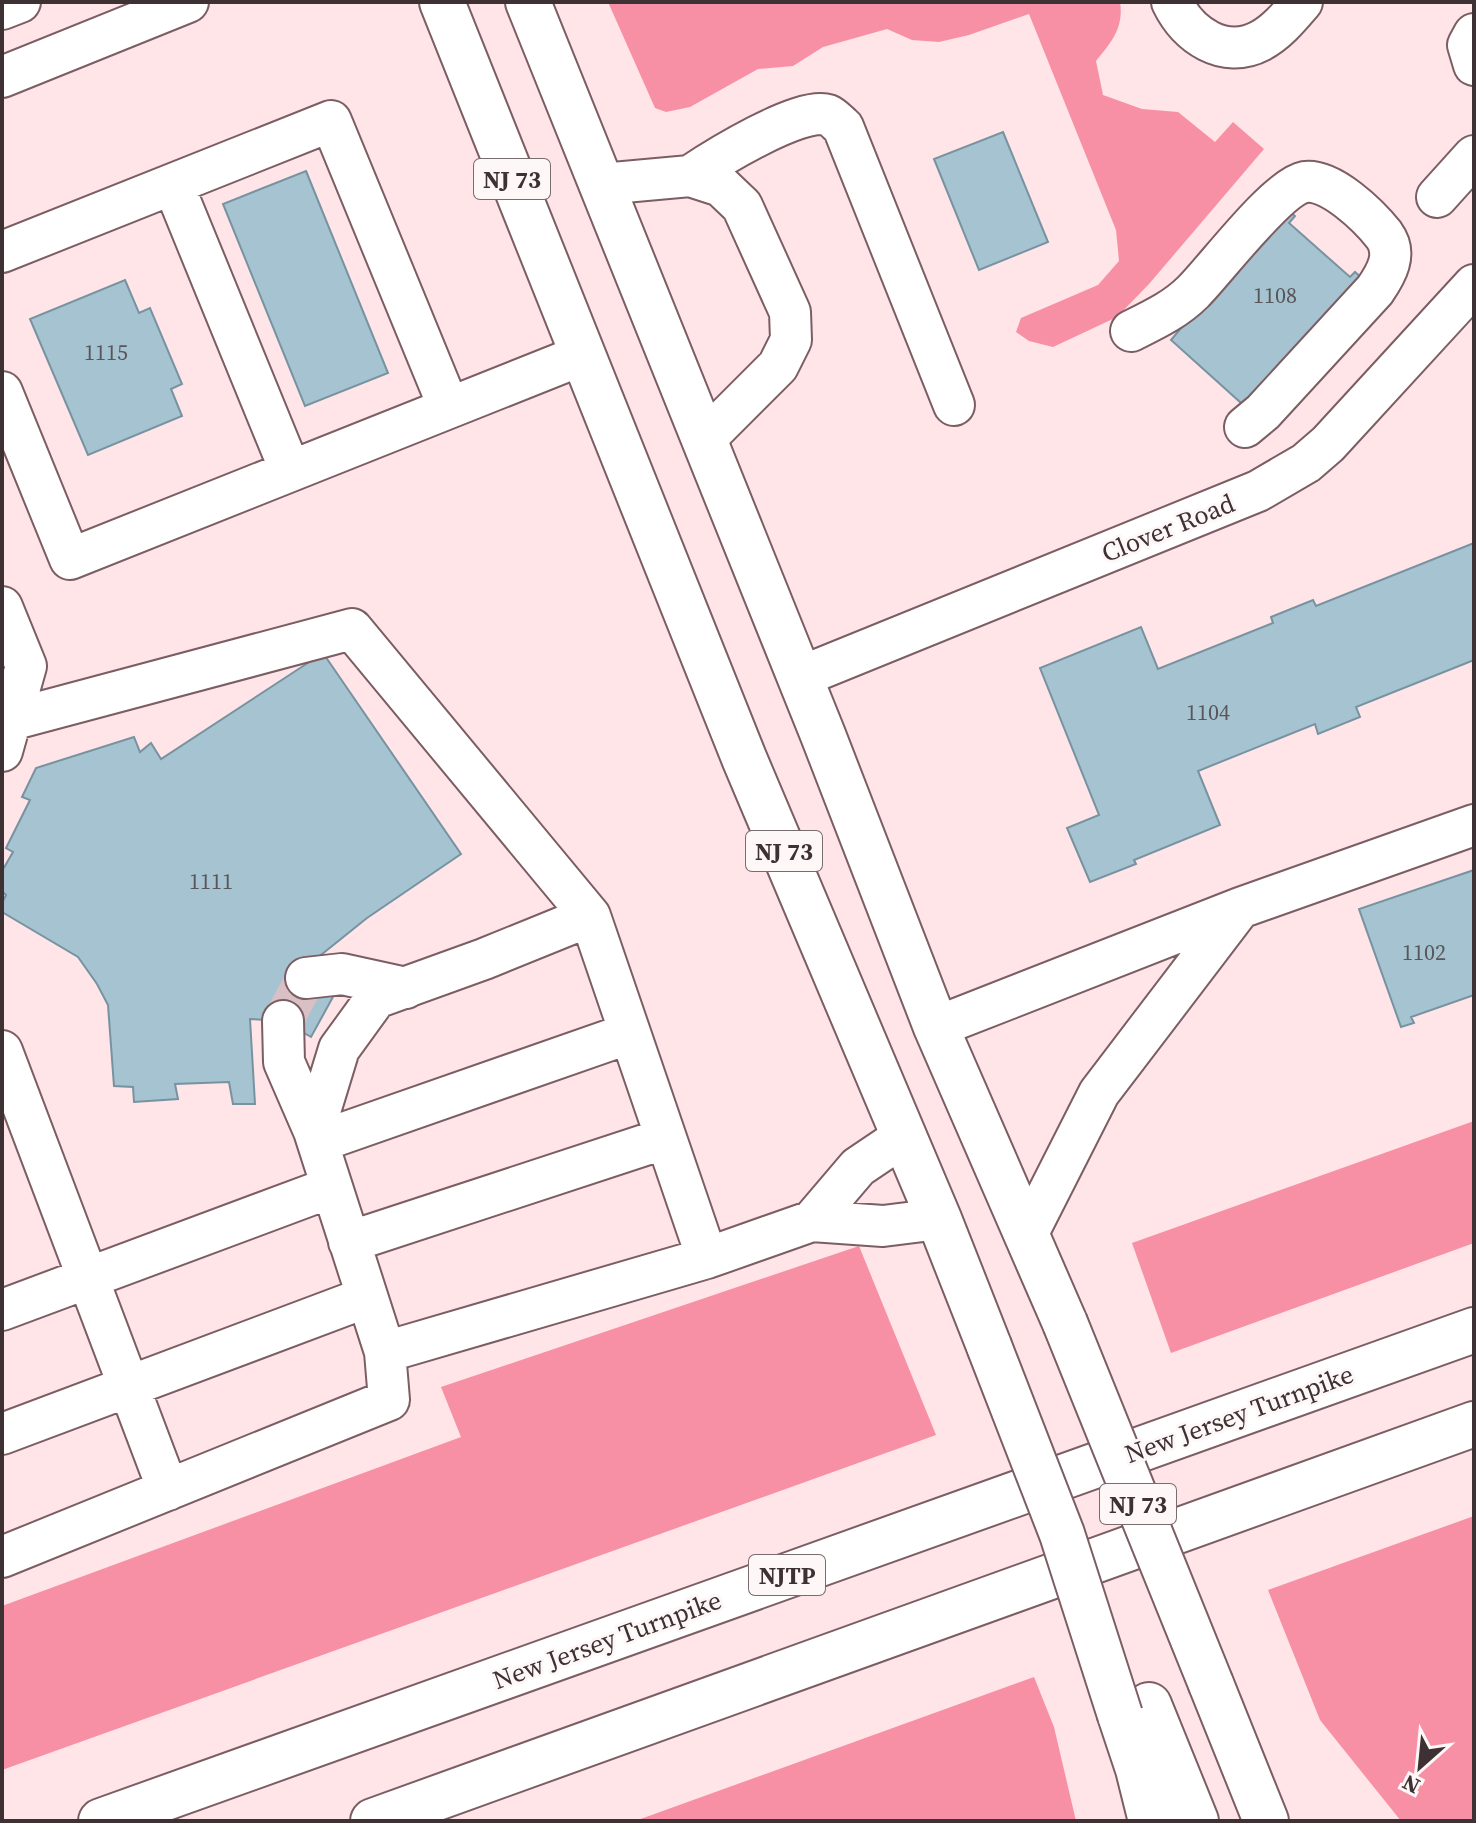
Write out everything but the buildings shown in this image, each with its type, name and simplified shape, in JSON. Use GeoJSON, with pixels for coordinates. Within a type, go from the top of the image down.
{"type":"FeatureCollection","features":[{"type":"Feature","properties":{"kind":"highway","name":"NJ 73"},"geometry":{"type":"LineString","coordinates":[[442,2],[744,758],[939,1219],[1062,1534],[1135,1710],[1196,1821]]}},
{"type":"Feature","properties":{"kind":"highway","name":"NJ 73"},"geometry":{"type":"LineString","coordinates":[[528,2],[800,677],[936,1027],[1065,1323],[1266,1821]]}},
{"type":"Feature","properties":{"kind":"highway","name":"New Jersey Turnpike"},"geometry":{"type":"LineString","coordinates":[[101,1821],[1474,1330]]}},
{"type":"Feature","properties":{"kind":"highway"},"geometry":{"type":"LineString","coordinates":[[373,1821],[1474,1424]]}},
{"type":"Feature","properties":{"kind":"highway"},"geometry":{"type":"LineString","coordinates":[[1135,1710],[1138,1769],[1151,1821]]}},
{"type":"Feature","properties":{"kind":"street"},"geometry":{"type":"LineString","coordinates":[[2,9],[20,2]]}},
{"type":"Feature","properties":{"kind":"street"},"geometry":{"type":"LineString","coordinates":[[2,77],[188,2]]}},
{"type":"Feature","properties":{"kind":"street"},"geometry":{"type":"LineString","coordinates":[[1172,2],[1186,25],[1196,34],[1211,44],[1227,48],[1246,48],[1263,40],[1282,25],[1302,2]]}},
{"type":"Feature","properties":{"kind":"street"},"geometry":{"type":"LineString","coordinates":[[1474,34],[1468,45],[1474,65]]}},
{"type":"Feature","properties":{"kind":"street"},"geometry":{"type":"LineString","coordinates":[[690,176],[730,149],[808,115],[829,115],[843,127],[954,405]]}},
{"type":"Feature","properties":{"kind":"street"},"geometry":{"type":"LineString","coordinates":[[2,252],[331,121],[449,408]]}},
{"type":"Feature","properties":{"kind":"street"},"geometry":{"type":"LineString","coordinates":[[1437,197],[1474,156]]}},
{"type":"Feature","properties":{"kind":"street"},"geometry":{"type":"LineString","coordinates":[[602,184],[690,176],[721,186],[742,206],[790,312],[791,340],[778,366],[704,440]]}},
{"type":"Feature","properties":{"kind":"street"},"geometry":{"type":"LineString","coordinates":[[1131,331],[1168,312],[1192,293],[1285,191],[1307,182],[1334,189],[1386,238],[1391,258],[1389,268],[1375,290],[1263,412],[1245,427]]}},
{"type":"Feature","properties":{"kind":"street"},"geometry":{"type":"LineString","coordinates":[[173,184],[290,470]]}},
{"type":"Feature","properties":{"kind":"street","name":"Clover Road"},"geometry":{"type":"LineString","coordinates":[[800,677],[1258,491],[1288,475],[1328,444],[1474,285]]}},
{"type":"Feature","properties":{"kind":"street"},"geometry":{"type":"LineString","coordinates":[[2,392],[10,437],[70,559],[582,355]]}},
{"type":"Feature","properties":{"kind":"street"},"geometry":{"type":"LineString","coordinates":[[2,607],[26,666],[6,736]]}},
{"type":"Feature","properties":{"kind":"street"},"geometry":{"type":"LineString","coordinates":[[6,736],[352,629],[590,916],[707,1258]]}},
{"type":"Feature","properties":{"kind":"street"},"geometry":{"type":"LineString","coordinates":[[936,1027],[1240,908],[1474,825]]}},
{"type":"Feature","properties":{"kind":"street"},"geometry":{"type":"LineString","coordinates":[[1027,1235],[1099,1093],[1240,908]]}},
{"type":"Feature","properties":{"kind":"street"},"geometry":{"type":"LineString","coordinates":[[316,1136],[339,1049],[376,998],[590,916]]}},
{"type":"Feature","properties":{"kind":"street"},"geometry":{"type":"LineString","coordinates":[[306,978],[342,974],[406,988]]}},
{"type":"Feature","properties":{"kind":"street"},"geometry":{"type":"LineString","coordinates":[[2,1557],[389,1400],[385,1352],[316,1136],[284,1062],[283,1021]]}},
{"type":"Feature","properties":{"kind":"street"},"geometry":{"type":"LineString","coordinates":[[316,1136],[630,1033]]}},
{"type":"Feature","properties":{"kind":"street"},"geometry":{"type":"LineString","coordinates":[[2,1051],[168,1490]]}},
{"type":"Feature","properties":{"kind":"street"},"geometry":{"type":"LineString","coordinates":[[812,1221],[858,1167],[904,1136]]}},
{"type":"Feature","properties":{"kind":"street"},"geometry":{"type":"LineString","coordinates":[[349,1242],[666,1138]]}},
{"type":"Feature","properties":{"kind":"street"},"geometry":{"type":"LineString","coordinates":[[2,1310],[332,1187]]}},
{"type":"Feature","properties":{"kind":"street"},"geometry":{"type":"LineString","coordinates":[[385,1352],[707,1258],[812,1221],[883,1226],[939,1219]]}},
{"type":"Feature","properties":{"kind":"street"},"geometry":{"type":"LineString","coordinates":[[2,1434],[367,1297]]}},
{"type":"Feature","properties":{"kind":"shaded area"},"geometry":{"type":"Polygon","coordinates":[[[608,2],[1120,2],[1116,34],[1096,61],[1103,95],[1142,109],[1178,112],[1215,142],[1233,122],[1264,149],[1117,317],[1053,347],[1029,341],[1016,332],[1021,318],[1098,285],[1119,261],[1116,230],[1029,14],[939,42],[912,40],[887,29],[823,47],[793,66],[758,69],[690,107],[666,112],[655,108],[608,2]]]}},
{"type":"Feature","properties":{"kind":"shaded area"},"geometry":{"type":"Polygon","coordinates":[[[1474,1121],[1474,1243],[1171,1353],[1132,1243],[1474,1121]]]}},
{"type":"Feature","properties":{"kind":"shaded area"},"geometry":{"type":"Polygon","coordinates":[[[859,1246],[936,1435],[2,1770],[2,1606],[461,1437],[441,1387],[859,1246]]]}},
{"type":"Feature","properties":{"kind":"shaded area"},"geometry":{"type":"Polygon","coordinates":[[[1474,1516],[1474,1821],[1401,1821],[1320,1720],[1268,1590],[1474,1516]]]}},
{"type":"Feature","properties":{"kind":"shaded area"},"geometry":{"type":"Polygon","coordinates":[[[1034,1677],[1054,1727],[1076,1821],[635,1821],[1034,1677]]]}},
{"type":"Feature","properties":{"kind":"tunnel"},"geometry":{"type":"LineString","coordinates":[[283,1021],[306,978]]}}]}
